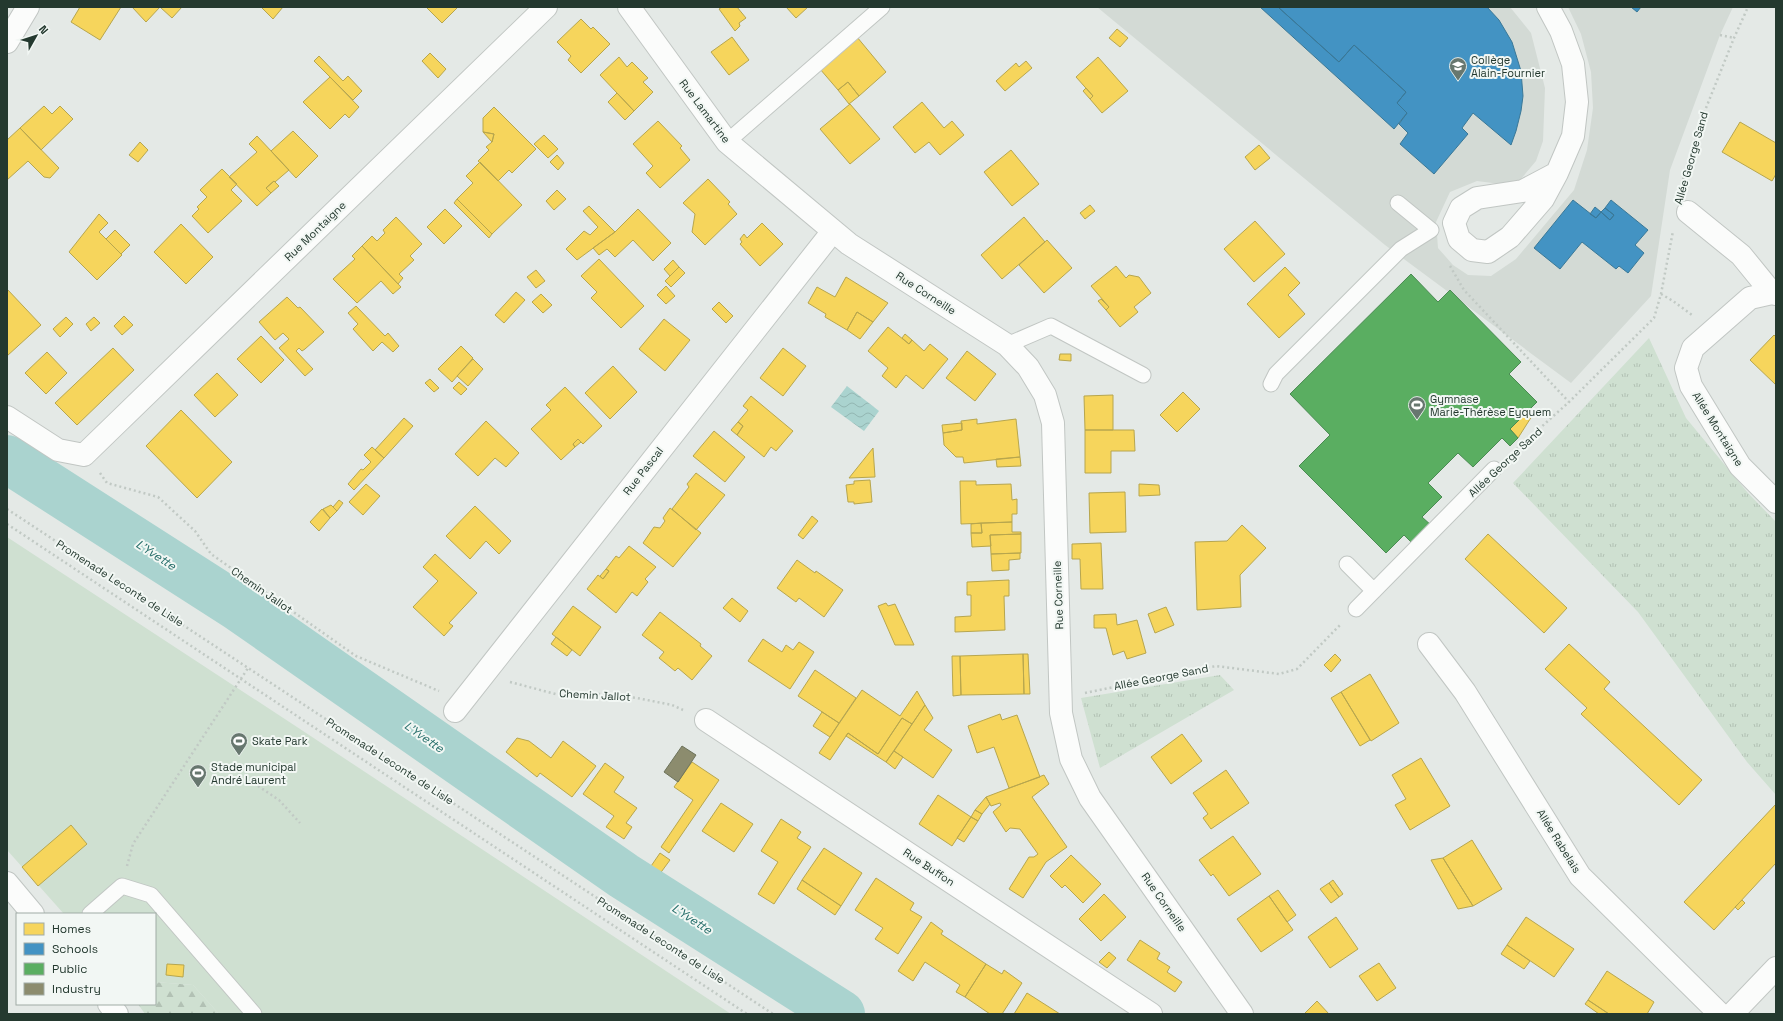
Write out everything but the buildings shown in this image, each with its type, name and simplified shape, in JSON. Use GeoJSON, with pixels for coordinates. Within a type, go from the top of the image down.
{"type":"FeatureCollection","features":[{"type":"Feature","properties":{"kind":"street"},"geometry":{"type":"LineString","coordinates":[[7,42],[28,7]]}},
{"type":"Feature","properties":{"kind":"street","name":"Rue Montaigne"},"geometry":{"type":"LineString","coordinates":[[84,455],[546,7]]}},
{"type":"Feature","properties":{"kind":"street","name":"Rue Lamartine"},"geometry":{"type":"LineString","coordinates":[[629,7],[727,142],[832,231]]}},
{"type":"Feature","properties":{"kind":"street"},"geometry":{"type":"LineString","coordinates":[[1548,7],[1561,30],[1573,64],[1577,102],[1573,136],[1557,173],[1543,200],[1510,237],[1488,252],[1472,250],[1459,239],[1454,223],[1461,208],[1477,198],[1523,191],[1557,173]]}},
{"type":"Feature","properties":{"kind":"street"},"geometry":{"type":"LineString","coordinates":[[1680,210],[1741,255],[1774,293],[1750,298],[1712,330]]}},
{"type":"Feature","properties":{"kind":"street","name":"Rue Corneille"},"geometry":{"type":"LineString","coordinates":[[832,231],[849,244],[1007,345],[1028,367],[1041,389],[1053,423],[1061,713],[1072,759],[1090,798],[1242,1014]]}},
{"type":"Feature","properties":{"kind":"street","name":"Rue Pascal"},"geometry":{"type":"LineString","coordinates":[[459,705],[832,231]]}},
{"type":"Feature","properties":{"kind":"street","name":"Allée Montaigne"},"geometry":{"type":"LineString","coordinates":[[1712,330],[1693,348],[1686,368],[1691,386],[1740,466],[1776,502]]}},
{"type":"Feature","properties":{"kind":"street"},"geometry":{"type":"LineString","coordinates":[[7,417],[58,450],[84,455]]}},
{"type":"Feature","properties":{"kind":"street","name":"Allée Rabelais"},"geometry":{"type":"LineString","coordinates":[[1429,644],[1465,692],[1580,876],[1720,1014]]}},
{"type":"Feature","properties":{"kind":"street","name":"Rue Buffon"},"geometry":{"type":"LineString","coordinates":[[706,720],[1151,1014]]}},
{"type":"Feature","properties":{"kind":"street"},"geometry":{"type":"LineString","coordinates":[[7,883],[32,913]]}},
{"type":"Feature","properties":{"kind":"street"},"geometry":{"type":"LineString","coordinates":[[1732,1014],[1776,968]]}},
{"type":"Feature","properties":{"kind":"street"},"geometry":{"type":"LineString","coordinates":[[110,1005],[118,1014]]}},
{"type":"Feature","properties":{"kind":"lane"},"geometry":{"type":"LineString","coordinates":[[727,142],[882,7]]}},
{"type":"Feature","properties":{"kind":"lane"},"geometry":{"type":"LineString","coordinates":[[1398,202],[1431,230]]}},
{"type":"Feature","properties":{"kind":"lane"},"geometry":{"type":"LineString","coordinates":[[1271,384],[1276,374],[1401,249],[1431,230],[1454,223]]}},
{"type":"Feature","properties":{"kind":"lane"},"geometry":{"type":"LineString","coordinates":[[1007,345],[1051,326],[1143,375]]}},
{"type":"Feature","properties":{"kind":"lane","name":"Allée George Sand"},"geometry":{"type":"LineString","coordinates":[[1356,609],[1494,470]]}},
{"type":"Feature","properties":{"kind":"lane"},"geometry":{"type":"LineString","coordinates":[[1347,564],[1374,591]]}},
{"type":"Feature","properties":{"kind":"lane"},"geometry":{"type":"LineString","coordinates":[[91,913],[122,886],[151,895],[254,1014]]}},
{"type":"Feature","properties":{"kind":"path","name":"Allée George Sand"},"geometry":{"type":"LineString","coordinates":[[1494,470],[1569,402],[1654,318],[1704,113],[1748,7]]}},
{"type":"Feature","properties":{"kind":"path"},"geometry":{"type":"LineString","coordinates":[[1720,35],[1734,38]]}},
{"type":"Feature","properties":{"kind":"path"},"geometry":{"type":"LineString","coordinates":[[1449,264],[1464,290],[1569,402]]}},
{"type":"Feature","properties":{"kind":"path"},"geometry":{"type":"LineString","coordinates":[[1661,294],[1673,301],[1712,330]]}},
{"type":"Feature","properties":{"kind":"path","name":"Chemin Jallot"},"geometry":{"type":"LineString","coordinates":[[84,455],[107,483],[158,497],[196,531],[211,554],[356,656],[452,697],[459,705]]}},
{"type":"Feature","properties":{"kind":"path","name":"Promenade Leconte de Lisle"},"geometry":{"type":"LineString","coordinates":[[7,509],[773,1014]]}},
{"type":"Feature","properties":{"kind":"path"},"geometry":{"type":"LineString","coordinates":[[7,524],[240,680],[747,1014]]}},
{"type":"Feature","properties":{"kind":"path","name":"Allée George Sand"},"geometry":{"type":"LineString","coordinates":[[1061,698],[1216,666],[1279,674],[1297,669],[1356,609]]}},
{"type":"Feature","properties":{"kind":"path"},"geometry":{"type":"LineString","coordinates":[[122,886],[133,844],[248,668]]}},
{"type":"Feature","properties":{"kind":"path","name":"Chemin Jallot"},"geometry":{"type":"LineString","coordinates":[[482,676],[529,686],[563,696],[600,694],[637,698],[672,705],[706,720]]}},
{"type":"Feature","properties":{"kind":"path"},"geometry":{"type":"LineString","coordinates":[[258,786],[279,800],[300,823]]}},
{"type":"Feature","properties":{"kind":"shaded area"},"geometry":{"type":"Polygon","coordinates":[[[1097,7],[1510,7],[1531,33],[1545,88],[1543,141],[1536,161],[1520,180],[1508,185],[1477,181],[1450,192],[1436,222],[1438,248],[1453,265],[1468,275],[1491,276],[1516,259],[1574,190],[1587,150],[1593,108],[1591,72],[1581,34],[1568,7],[1733,7],[1720,35],[1670,170],[1651,296],[1571,383],[1385,245],[1097,7]]]}},
{"type":"Feature","properties":{"kind":"green space"},"geometry":{"type":"Polygon","coordinates":[[[1649,338],[1686,418],[1748,493],[1776,522],[1776,795],[1747,762],[1638,612],[1513,483],[1649,338]]]}},
{"type":"Feature","properties":{"kind":"green space","name":"Stade municipal André Laurent"},"geometry":{"type":"Polygon","coordinates":[[[7,537],[731,1014],[219,1014],[193,985],[156,982],[156,913],[63,913],[7,850],[7,537]]]}},
{"type":"Feature","properties":{"kind":"green space"},"geometry":{"type":"Polygon","coordinates":[[[1220,675],[1234,690],[1100,768],[1081,698],[1220,675]]]}},
{"type":"Feature","properties":{"kind":"green space"},"geometry":{"type":"Polygon","coordinates":[[[156,982],[193,985],[219,1014],[145,1014],[139,1005],[156,1005],[156,982]]]}},
{"type":"Feature","properties":{"kind":"water"},"geometry":{"type":"Polygon","coordinates":[[[847,386],[879,411],[864,431],[831,407],[847,386]]]}},
{"type":"Feature","properties":{"kind":"waterway","name":"L'Yvette"},"geometry":{"type":"LineString","coordinates":[[7,459],[238,607],[624,876],[841,1014]]}},
{"type":"Feature","properties":{"kind":"place","name":"Collège Alain-Fournier"},"geometry":{"type":"Point","coordinates":[1458,81]}},
{"type":"Feature","properties":{"kind":"place","name":"Gymnase Marie-Thérèse Eyquem"},"geometry":{"type":"Point","coordinates":[1417,420]}},
{"type":"Feature","properties":{"kind":"place","name":"Skate Park"},"geometry":{"type":"Point","coordinates":[239,756]}},
{"type":"Feature","properties":{"kind":"place","name":"Stade municipal André Laurent"},"geometry":{"type":"Point","coordinates":[198,788]}}]}
